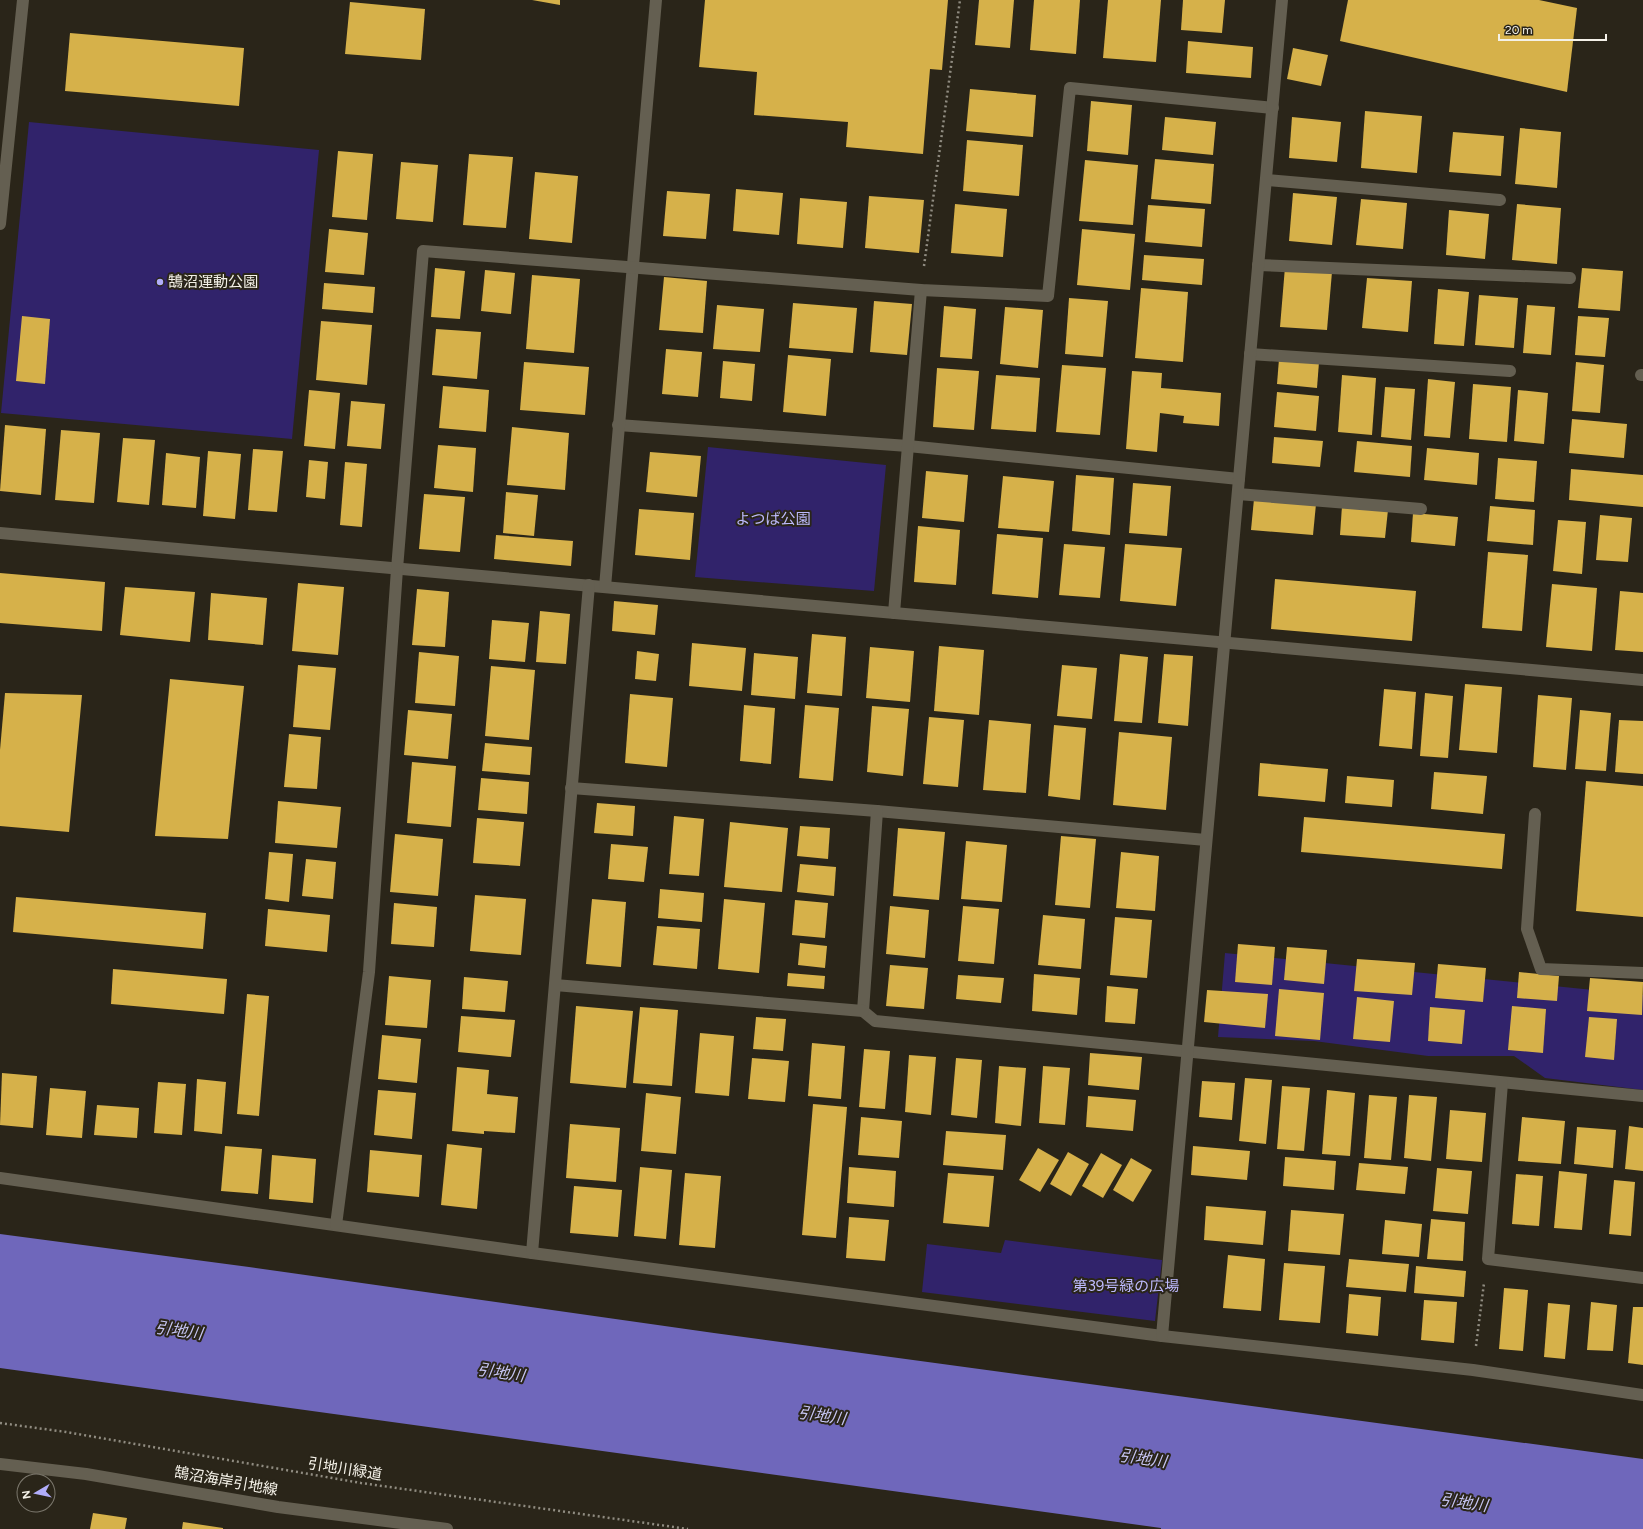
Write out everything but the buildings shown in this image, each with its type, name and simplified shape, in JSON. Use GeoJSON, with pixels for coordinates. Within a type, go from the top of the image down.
{"type":"FeatureCollection","features":[{"type":"Feature","properties":{"kind":"street"},"geometry":{"type":"LineString","coordinates":[[0,224],[23,0]]}},
{"type":"Feature","properties":{"kind":"street"},"geometry":{"type":"LineString","coordinates":[[605,587],[656,0]]}},
{"type":"Feature","properties":{"kind":"street"},"geometry":{"type":"LineString","coordinates":[[1162,1336],[1282,0]]}},
{"type":"Feature","properties":{"kind":"street"},"geometry":{"type":"LineString","coordinates":[[336,1225],[369,972],[397,569],[423,251],[921,290],[1048,296],[1070,88],[1273,108]]}},
{"type":"Feature","properties":{"kind":"street"},"geometry":{"type":"LineString","coordinates":[[1266,180],[1500,200]]}},
{"type":"Feature","properties":{"kind":"street"},"geometry":{"type":"LineString","coordinates":[[1258,265],[1570,278]]}},
{"type":"Feature","properties":{"kind":"street"},"geometry":{"type":"LineString","coordinates":[[894,613],[921,290]]}},
{"type":"Feature","properties":{"kind":"street"},"geometry":{"type":"LineString","coordinates":[[1250,354],[1510,371]]}},
{"type":"Feature","properties":{"kind":"street"},"geometry":{"type":"LineString","coordinates":[[618,425],[908,446],[1239,480]]}},
{"type":"Feature","properties":{"kind":"street"},"geometry":{"type":"LineString","coordinates":[[1238,494],[1421,509]]}},
{"type":"Feature","properties":{"kind":"street"},"geometry":{"type":"LineString","coordinates":[[0,533],[1643,680]]}},
{"type":"Feature","properties":{"kind":"street"},"geometry":{"type":"LineString","coordinates":[[532,1253],[589,586]]}},
{"type":"Feature","properties":{"kind":"street"},"geometry":{"type":"LineString","coordinates":[[571,788],[877,811],[1206,840]]}},
{"type":"Feature","properties":{"kind":"street"},"geometry":{"type":"LineString","coordinates":[[863,1010],[877,811]]}},
{"type":"Feature","properties":{"kind":"street"},"geometry":{"type":"LineString","coordinates":[[1535,814],[1527,929],[1541,969],[1643,973]]}},
{"type":"Feature","properties":{"kind":"street"},"geometry":{"type":"LineString","coordinates":[[555,985],[863,1010],[875,1022],[1643,1096]]}},
{"type":"Feature","properties":{"kind":"street"},"geometry":{"type":"LineString","coordinates":[[1502,1082],[1488,1259],[1643,1278]]}},
{"type":"Feature","properties":{"kind":"street"},"geometry":{"type":"LineString","coordinates":[[0,1178],[532,1253],[1162,1336],[1473,1370],[1643,1395]]}},
{"type":"Feature","properties":{"kind":"street","name":"鵠沼海岸引地線"},"geometry":{"type":"LineString","coordinates":[[0,1464],[86,1474],[278,1507],[447,1529]]}},
{"type":"Feature","properties":{"kind":"path"},"geometry":{"type":"LineString","coordinates":[[921,290],[960,0]]}},
{"type":"Feature","properties":{"kind":"path"},"geometry":{"type":"LineString","coordinates":[[1473,1370],[1488,1259]]}},
{"type":"Feature","properties":{"kind":"path","name":"引地川緑道"},"geometry":{"type":"LineString","coordinates":[[0,1423],[66,1432],[361,1483],[688,1529]]}},
{"type":"Feature","properties":{"kind":"green space","name":"鵠沼運動公園"},"geometry":{"type":"Polygon","coordinates":[[[29,122],[319,150],[292,439],[1,413],[29,122]]]}},
{"type":"Feature","properties":{"kind":"green space","name":"よつば公園"},"geometry":{"type":"Polygon","coordinates":[[[708,447],[886,465],[874,591],[695,577],[708,447]]]}},
{"type":"Feature","properties":{"kind":"green space"},"geometry":{"type":"Polygon","coordinates":[[[1225,953],[1643,995],[1643,1090],[1545,1078],[1514,1056],[1428,1056],[1314,1041],[1218,1037],[1225,953]]]}},
{"type":"Feature","properties":{"kind":"green space","name":"第39号緑の広場"},"geometry":{"type":"Polygon","coordinates":[[[1005,1240],[1162,1260],[1155,1321],[922,1292],[927,1244],[1001,1253],[1005,1240]]]}},
{"type":"Feature","properties":{"kind":"water","name":"引地川"},"geometry":{"type":"Polygon","coordinates":[[[0,1234],[249,1267],[714,1333],[1643,1459],[1643,1529],[1161,1529],[0,1368],[0,1234]]]}},
{"type":"Feature","properties":{"kind":"place","name":"鵠沼運動公園"},"geometry":{"type":"Point","coordinates":[160,282]}}]}
